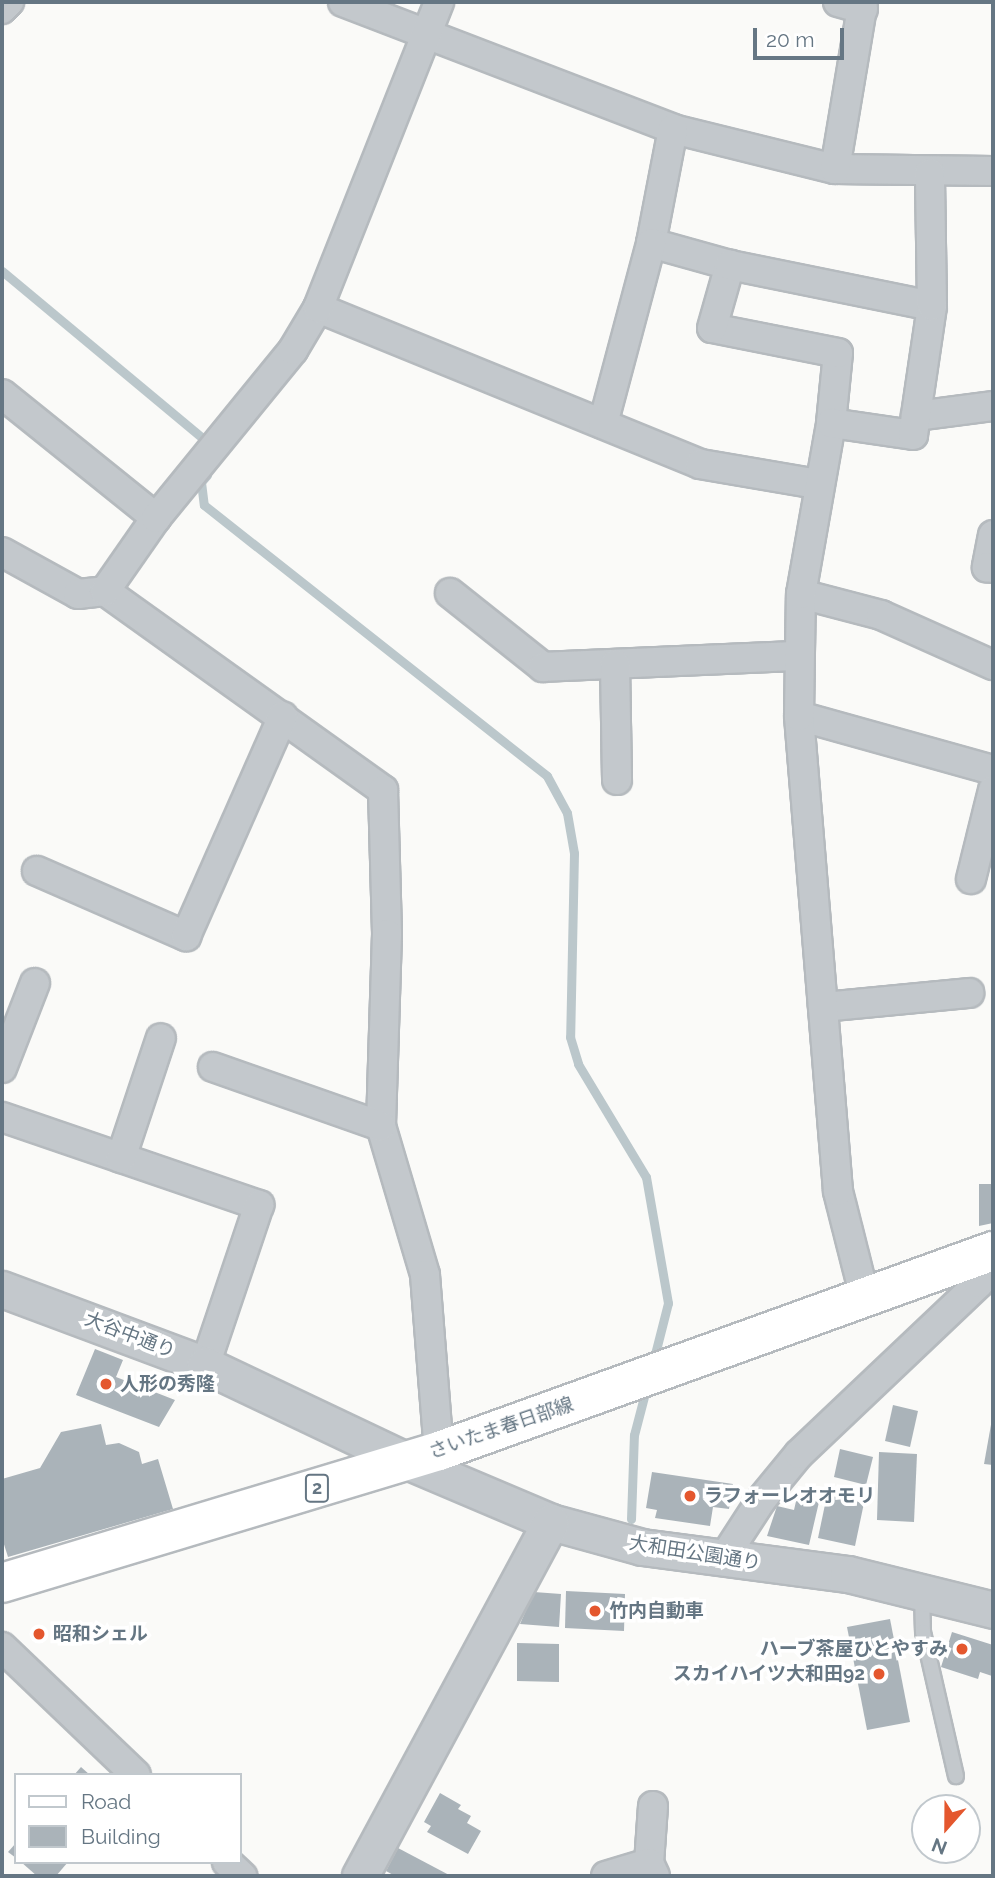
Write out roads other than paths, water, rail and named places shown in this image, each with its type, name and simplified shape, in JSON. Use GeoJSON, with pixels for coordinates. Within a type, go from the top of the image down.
{"type":"FeatureCollection","features":[{"type":"Feature","properties":{"kind":"main road","name":"さいたま春日部線"},"geometry":{"type":"LineString","coordinates":[[2,1583],[423,1456],[993,1251]]}},
{"type":"Feature","properties":{"kind":"street"},"geometry":{"type":"LineString","coordinates":[[2,9],[9,2]]}},
{"type":"Feature","properties":{"kind":"street"},"geometry":{"type":"LineString","coordinates":[[344,2],[673,129],[835,169],[930,173],[993,171]]}},
{"type":"Feature","properties":{"kind":"street"},"geometry":{"type":"LineString","coordinates":[[105,591],[156,518],[293,350],[318,308],[439,2]]}},
{"type":"Feature","properties":{"kind":"street"},"geometry":{"type":"LineString","coordinates":[[835,169],[855,4]]}},
{"type":"Feature","properties":{"kind":"street"},"geometry":{"type":"LineString","coordinates":[[603,424],[651,243],[673,129]]}},
{"type":"Feature","properties":{"kind":"street"},"geometry":{"type":"LineString","coordinates":[[831,423],[913,435],[932,306],[930,173]]}},
{"type":"Feature","properties":{"kind":"street"},"geometry":{"type":"LineString","coordinates":[[651,243],[730,265],[932,306]]}},
{"type":"Feature","properties":{"kind":"street"},"geometry":{"type":"LineString","coordinates":[[730,265],[712,328],[838,353],[831,423],[817,484],[801,594],[799,716],[838,1191],[865,1298]]}},
{"type":"Feature","properties":{"kind":"street"},"geometry":{"type":"LineString","coordinates":[[318,308],[700,464],[817,484]]}},
{"type":"Feature","properties":{"kind":"street"},"geometry":{"type":"LineString","coordinates":[[2,394],[156,518]]}},
{"type":"Feature","properties":{"kind":"street"},"geometry":{"type":"LineString","coordinates":[[916,416],[993,406]]}},
{"type":"Feature","properties":{"kind":"street"},"geometry":{"type":"LineString","coordinates":[[993,535],[988,567],[993,568]]}},
{"type":"Feature","properties":{"kind":"street"},"geometry":{"type":"LineString","coordinates":[[2,552],[78,594],[105,591],[383,790],[387,934],[381,1126],[425,1275],[423,1456]]}},
{"type":"Feature","properties":{"kind":"street"},"geometry":{"type":"LineString","coordinates":[[450,593],[544,667],[798,656]]}},
{"type":"Feature","properties":{"kind":"street"},"geometry":{"type":"LineString","coordinates":[[801,594],[881,615],[993,665]]}},
{"type":"Feature","properties":{"kind":"street"},"geometry":{"type":"LineString","coordinates":[[615,664],[617,780]]}},
{"type":"Feature","properties":{"kind":"street"},"geometry":{"type":"LineString","coordinates":[[37,871],[186,936],[283,716]]}},
{"type":"Feature","properties":{"kind":"street"},"geometry":{"type":"LineString","coordinates":[[799,716],[993,770]]}},
{"type":"Feature","properties":{"kind":"street"},"geometry":{"type":"LineString","coordinates":[[971,879],[993,790]]}},
{"type":"Feature","properties":{"kind":"street"},"geometry":{"type":"LineString","coordinates":[[2,1068],[35,984]]}},
{"type":"Feature","properties":{"kind":"street"},"geometry":{"type":"LineString","coordinates":[[823,1007],[969,993]]}},
{"type":"Feature","properties":{"kind":"street"},"geometry":{"type":"LineString","coordinates":[[121,1158],[161,1038]]}},
{"type":"Feature","properties":{"kind":"street"},"geometry":{"type":"LineString","coordinates":[[213,1067],[381,1126]]}},
{"type":"Feature","properties":{"kind":"street"},"geometry":{"type":"LineString","coordinates":[[2,1117],[259,1205],[205,1365]]}},
{"type":"Feature","properties":{"kind":"street"},"geometry":{"type":"LineString","coordinates":[[723,1559],[762,1499],[799,1454],[979,1283],[993,1263]]}},
{"type":"Feature","properties":{"kind":"street","name":"大谷中通り"},"geometry":{"type":"LineString","coordinates":[[2,1289],[205,1365],[423,1456]]}},
{"type":"Feature","properties":{"kind":"street","name":"大和田公園通り"},"geometry":{"type":"LineString","coordinates":[[423,1456],[551,1522],[627,1543],[723,1559],[848,1574],[922,1589],[993,1609]]}},
{"type":"Feature","properties":{"kind":"street"},"geometry":{"type":"LineString","coordinates":[[360,1876],[551,1522]]}},
{"type":"Feature","properties":{"kind":"street"},"geometry":{"type":"LineString","coordinates":[[2,1647],[134,1773]]}},
{"type":"Feature","properties":{"kind":"street"},"geometry":{"type":"LineString","coordinates":[[606,1876],[652,1869],[653,1806]]}},
{"type":"Feature","properties":{"kind":"street"},"geometry":{"type":"LineString","coordinates":[[229,1864],[242,1876]]}},
{"type":"Feature","properties":{"kind":"lane"},"geometry":{"type":"LineString","coordinates":[[922,1589],[923,1632],[956,1776]]}},
{"type":"Feature","properties":{"kind":"waterway"},"geometry":{"type":"LineString","coordinates":[[2,271],[212,446]]}},
{"type":"Feature","properties":{"kind":"waterway"},"geometry":{"type":"LineString","coordinates":[[207,475],[201,482],[204,505],[547,776],[567,813],[574,853],[570,1037],[578,1064],[646,1177],[668,1303],[653,1362]]}},
{"type":"Feature","properties":{"kind":"waterway"},"geometry":{"type":"LineString","coordinates":[[631,1519],[634,1435],[646,1389]]}},
{"type":"Feature","properties":{"kind":"place","name":"人形の秀隆"},"geometry":{"type":"Point","coordinates":[106,1384]}},
{"type":"Feature","properties":{"kind":"place","name":"ラフォーレオオモリ"},"geometry":{"type":"Point","coordinates":[690,1496]}},
{"type":"Feature","properties":{"kind":"place","name":"竹内自動車"},"geometry":{"type":"Point","coordinates":[595,1611]}},
{"type":"Feature","properties":{"kind":"place","name":"昭和シェル"},"geometry":{"type":"Point","coordinates":[39,1634]}},
{"type":"Feature","properties":{"kind":"place","name":"ハーブ茶屋ひとやすみ"},"geometry":{"type":"Point","coordinates":[962,1649]}},
{"type":"Feature","properties":{"kind":"place","name":"スカイハイツ大和田92"},"geometry":{"type":"Point","coordinates":[879,1674]}}]}
